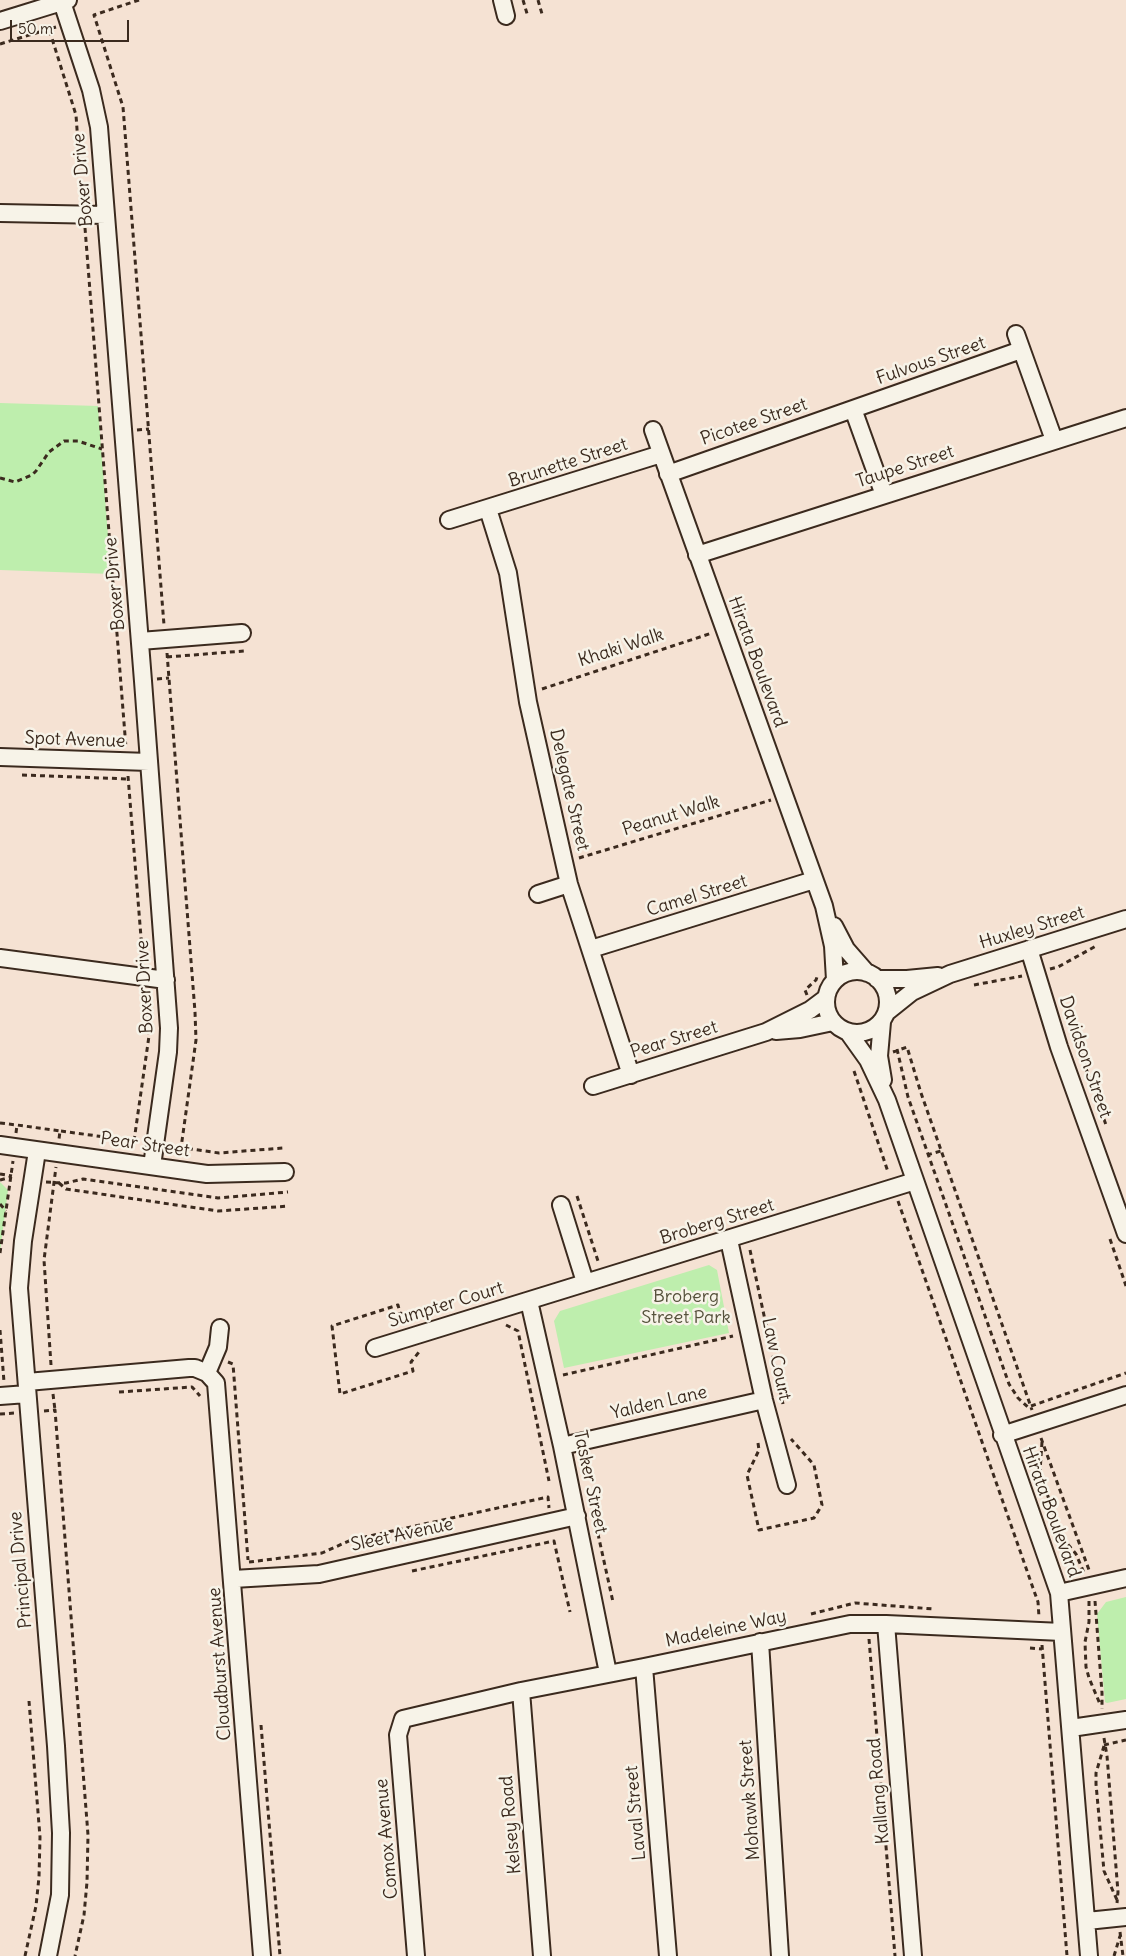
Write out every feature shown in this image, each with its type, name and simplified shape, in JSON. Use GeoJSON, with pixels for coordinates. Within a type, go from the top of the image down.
{"type":"FeatureCollection","features":[{"type":"Feature","properties":{"kind":"street"},"geometry":{"type":"LineString","coordinates":[[502,0],[506,16]]}},
{"type":"Feature","properties":{"kind":"street"},"geometry":{"type":"LineString","coordinates":[[0,21],[65,1]]}},
{"type":"Feature","properties":{"kind":"street","name":"Boxer Drive"},"geometry":{"type":"LineString","coordinates":[[65,1],[69,23],[91,90],[99,127],[166,980],[169,1028],[168,1052],[152,1166]]}},
{"type":"Feature","properties":{"kind":"street"},"geometry":{"type":"LineString","coordinates":[[0,213],[106,215]]}},
{"type":"Feature","properties":{"kind":"street"},"geometry":{"type":"LineString","coordinates":[[1016,334],[1054,440]]}},
{"type":"Feature","properties":{"kind":"street","name":"Fulvous Street"},"geometry":{"type":"LineString","coordinates":[[853,409],[1022,350]]}},
{"type":"Feature","properties":{"kind":"street"},"geometry":{"type":"LineString","coordinates":[[853,409],[884,495]]}},
{"type":"Feature","properties":{"kind":"street","name":"Picotee Street"},"geometry":{"type":"LineString","coordinates":[[668,474],[853,409]]}},
{"type":"Feature","properties":{"kind":"street","name":"Taupe Street"},"geometry":{"type":"LineString","coordinates":[[697,555],[1126,418]]}},
{"type":"Feature","properties":{"kind":"street","name":"Hirata Boulevard"},"geometry":{"type":"LineString","coordinates":[[653,430],[824,906],[846,949],[872,976]]}},
{"type":"Feature","properties":{"kind":"street","name":"Brunette Street"},"geometry":{"type":"LineString","coordinates":[[449,520],[661,454]]}},
{"type":"Feature","properties":{"kind":"street","name":"Delegate Street"},"geometry":{"type":"LineString","coordinates":[[488,509],[508,573],[527,694],[570,884],[631,1075]]}},
{"type":"Feature","properties":{"kind":"street"},"geometry":{"type":"LineString","coordinates":[[140,641],[242,633]]}},
{"type":"Feature","properties":{"kind":"street","name":"Spot Avenue"},"geometry":{"type":"LineString","coordinates":[[0,757],[148,762]]}},
{"type":"Feature","properties":{"kind":"street","name":"Camel Street"},"geometry":{"type":"LineString","coordinates":[[591,950],[814,880]]}},
{"type":"Feature","properties":{"kind":"street"},"geometry":{"type":"LineString","coordinates":[[538,894],[570,884]]}},
{"type":"Feature","properties":{"kind":"street","name":"Hirata Boulevard"},"geometry":{"type":"LineString","coordinates":[[824,906],[833,946],[835,980]]}},
{"type":"Feature","properties":{"kind":"street","name":"Huxley Street"},"geometry":{"type":"LineString","coordinates":[[884,1017],[912,992],[950,974],[1126,919]]}},
{"type":"Feature","properties":{"kind":"street","name":"Davidson Street"},"geometry":{"type":"LineString","coordinates":[[1029,949],[1059,1047],[1121,1202],[1126,1234]]}},
{"type":"Feature","properties":{"kind":"street"},"geometry":{"type":"LineString","coordinates":[[0,958],[166,980]]}},
{"type":"Feature","properties":{"kind":"street"},"geometry":{"type":"LineString","coordinates":[[852,971],[872,976],[886,991],[888,1002],[884,1017],[874,1029],[864,1033],[848,1032],[833,1022],[826,1008],[826,998],[829,988],[835,980],[843,974],[852,971]]}},
{"type":"Feature","properties":{"kind":"street","name":"Huxley Street"},"geometry":{"type":"LineString","coordinates":[[872,976],[907,979],[950,974]]}},
{"type":"Feature","properties":{"kind":"street","name":"Pear Street"},"geometry":{"type":"LineString","coordinates":[[592,1086],[766,1032],[810,1010],[826,998]]}},
{"type":"Feature","properties":{"kind":"street","name":"Hirata Boulevard"},"geometry":{"type":"LineString","coordinates":[[884,1017],[879,1056],[886,1100]]}},
{"type":"Feature","properties":{"kind":"street","name":"Pear Street"},"geometry":{"type":"LineString","coordinates":[[766,1032],[800,1029],[833,1022]]}},
{"type":"Feature","properties":{"kind":"street","name":"Hirata Boulevard"},"geometry":{"type":"LineString","coordinates":[[848,1032],[868,1060],[886,1100],[1002,1435],[1032,1513],[1058,1593],[1089,1956]]}},
{"type":"Feature","properties":{"kind":"street","name":"Pear Street"},"geometry":{"type":"LineString","coordinates":[[0,1145],[207,1174],[285,1172]]}},
{"type":"Feature","properties":{"kind":"street","name":"Principal Drive"},"geometry":{"type":"LineString","coordinates":[[37,1151],[23,1241],[19,1288],[61,1833],[60,1895],[48,1956]]}},
{"type":"Feature","properties":{"kind":"street","name":"Broberg Street"},"geometry":{"type":"LineString","coordinates":[[529,1301],[585,1282],[729,1240],[915,1182]]}},
{"type":"Feature","properties":{"kind":"street"},"geometry":{"type":"LineString","coordinates":[[561,1205],[585,1282]]}},
{"type":"Feature","properties":{"kind":"street","name":"Law Court"},"geometry":{"type":"LineString","coordinates":[[729,1240],[764,1400],[787,1486]]}},
{"type":"Feature","properties":{"kind":"street","name":"Sumpter Court"},"geometry":{"type":"LineString","coordinates":[[375,1348],[529,1301]]}},
{"type":"Feature","properties":{"kind":"street","name":"Tasker Street"},"geometry":{"type":"LineString","coordinates":[[529,1301],[577,1516],[608,1673]]}},
{"type":"Feature","properties":{"kind":"street"},"geometry":{"type":"LineString","coordinates":[[3,1396],[27,1388],[189,1368],[195,1368],[208,1373],[215,1356],[220,1328]]}},
{"type":"Feature","properties":{"kind":"street","name":"Cloudburst Avenue"},"geometry":{"type":"LineString","coordinates":[[208,1373],[216,1383],[218,1392],[241,1578],[262,1956]]}},
{"type":"Feature","properties":{"kind":"street"},"geometry":{"type":"LineString","coordinates":[[1002,1435],[1126,1395]]}},
{"type":"Feature","properties":{"kind":"street","name":"Yalden Lane"},"geometry":{"type":"LineString","coordinates":[[562,1446],[764,1400]]}},
{"type":"Feature","properties":{"kind":"street","name":"Sleet Avenue"},"geometry":{"type":"LineString","coordinates":[[241,1578],[319,1574],[577,1516]]}},
{"type":"Feature","properties":{"kind":"street"},"geometry":{"type":"LineString","coordinates":[[1058,1593],[1126,1578]]}},
{"type":"Feature","properties":{"kind":"street","name":"Madeleine Way"},"geometry":{"type":"LineString","coordinates":[[403,1719],[521,1691],[608,1673],[644,1668],[850,1624],[1062,1632]]}},
{"type":"Feature","properties":{"kind":"street","name":"Kallang Road"},"geometry":{"type":"LineString","coordinates":[[886,1624],[913,1956]]}},
{"type":"Feature","properties":{"kind":"street","name":"Mohawk Street"},"geometry":{"type":"LineString","coordinates":[[760,1642],[780,1956]]}},
{"type":"Feature","properties":{"kind":"street","name":"Laval Street"},"geometry":{"type":"LineString","coordinates":[[644,1668],[668,1956]]}},
{"type":"Feature","properties":{"kind":"street","name":"Kelsey Road"},"geometry":{"type":"LineString","coordinates":[[521,1691],[542,1956]]}},
{"type":"Feature","properties":{"kind":"street","name":"Comox Avenue"},"geometry":{"type":"LineString","coordinates":[[403,1719],[398,1735],[416,1956]]}},
{"type":"Feature","properties":{"kind":"street"},"geometry":{"type":"LineString","coordinates":[[1071,1728],[1126,1720]]}},
{"type":"Feature","properties":{"kind":"street"},"geometry":{"type":"LineString","coordinates":[[1086,1921],[1126,1917]]}},
{"type":"Feature","properties":{"kind":"path"},"geometry":{"type":"LineString","coordinates":[[0,44],[139,0]]}},
{"type":"Feature","properties":{"kind":"path"},"geometry":{"type":"LineString","coordinates":[[523,0],[528,17]]}},
{"type":"Feature","properties":{"kind":"path"},"geometry":{"type":"LineString","coordinates":[[538,0],[542,14]]}},
{"type":"Feature","properties":{"kind":"path"},"geometry":{"type":"LineString","coordinates":[[94,15],[124,107],[195,1012],[196,1040],[181,1148]]}},
{"type":"Feature","properties":{"kind":"path"},"geometry":{"type":"LineString","coordinates":[[49,29],[76,115],[149,1036],[134,1141]]}},
{"type":"Feature","properties":{"kind":"path"},"geometry":{"type":"LineString","coordinates":[[0,478],[15,482],[32,475],[49,452],[64,441],[78,441],[102,449]]}},
{"type":"Feature","properties":{"kind":"path","name":"Khaki Walk"},"geometry":{"type":"LineString","coordinates":[[527,694],[724,629]]}},
{"type":"Feature","properties":{"kind":"path"},"geometry":{"type":"LineString","coordinates":[[167,657],[244,650]]}},
{"type":"Feature","properties":{"kind":"path"},"geometry":{"type":"LineString","coordinates":[[20,775],[129,779]]}},
{"type":"Feature","properties":{"kind":"path","name":"Peanut Walk"},"geometry":{"type":"LineString","coordinates":[[565,862],[784,797]]}},
{"type":"Feature","properties":{"kind":"path"},"geometry":{"type":"LineString","coordinates":[[1077,1043],[1106,1127]]}},
{"type":"Feature","properties":{"kind":"path"},"geometry":{"type":"LineString","coordinates":[[879,1056],[897,1050],[907,1047],[1032,1412],[1018,1398],[1009,1384],[908,1097],[897,1050],[896,1045]]}},
{"type":"Feature","properties":{"kind":"path"},"geometry":{"type":"LineString","coordinates":[[0,1123],[17,1125]]}},
{"type":"Feature","properties":{"kind":"path"},"geometry":{"type":"LineString","coordinates":[[888,1172],[1038,1602],[1067,1956]]}},
{"type":"Feature","properties":{"kind":"path"},"geometry":{"type":"LineString","coordinates":[[0,1174],[12,1176],[0,1180]]}},
{"type":"Feature","properties":{"kind":"path"},"geometry":{"type":"LineString","coordinates":[[288,1192],[218,1198],[83,1179],[59,1183],[66,1189],[218,1211],[289,1206]]}},
{"type":"Feature","properties":{"kind":"path"},"geometry":{"type":"LineString","coordinates":[[577,1196],[598,1261]]}},
{"type":"Feature","properties":{"kind":"path"},"geometry":{"type":"LineString","coordinates":[[0,1204],[6,1211]]}},
{"type":"Feature","properties":{"kind":"path"},"geometry":{"type":"LineString","coordinates":[[0,1330],[3,1396]]}},
{"type":"Feature","properties":{"kind":"path"},"geometry":{"type":"LineString","coordinates":[[563,1375],[733,1336]]}},
{"type":"Feature","properties":{"kind":"path"},"geometry":{"type":"LineString","coordinates":[[215,1356],[233,1364],[248,1560],[241,1578]]}},
{"type":"Feature","properties":{"kind":"path"},"geometry":{"type":"LineString","coordinates":[[51,1362],[60,1362]]}},
{"type":"Feature","properties":{"kind":"path"},"geometry":{"type":"LineString","coordinates":[[1031,1406],[1126,1374]]}},
{"type":"Feature","properties":{"kind":"path"},"geometry":{"type":"LineString","coordinates":[[113,1392],[192,1386],[200,1394],[201,1404]]}},
{"type":"Feature","properties":{"kind":"path"},"geometry":{"type":"LineString","coordinates":[[0,1414],[55,1410],[88,1836],[84,1915],[75,1956]]}},
{"type":"Feature","properties":{"kind":"path"},"geometry":{"type":"LineString","coordinates":[[1089,1570],[1042,1441],[1040,1472],[1057,1524],[1082,1566],[1090,1614],[1085,1642],[1086,1667],[1101,1706],[1102,1693],[1095,1603]]}},
{"type":"Feature","properties":{"kind":"path"},"geometry":{"type":"LineString","coordinates":[[248,1560],[322,1553],[351,1540],[548,1498],[554,1541],[570,1612]]}},
{"type":"Feature","properties":{"kind":"path"},"geometry":{"type":"LineString","coordinates":[[596,1524],[613,1602]]}},
{"type":"Feature","properties":{"kind":"path"},"geometry":{"type":"LineString","coordinates":[[410,1572],[554,1541]]}},
{"type":"Feature","properties":{"kind":"path"},"geometry":{"type":"LineString","coordinates":[[869,1638],[895,1956]]}},
{"type":"Feature","properties":{"kind":"path"},"geometry":{"type":"LineString","coordinates":[[25,1956],[36,1906],[40,1847],[29,1701]]}},
{"type":"Feature","properties":{"kind":"path"},"geometry":{"type":"LineString","coordinates":[[261,1722],[280,1956]]}},
{"type":"Feature","properties":{"kind":"path"},"geometry":{"type":"LineString","coordinates":[[1104,1745],[1126,1740]]}},
{"type":"Feature","properties":{"kind":"path"},"geometry":{"type":"LineString","coordinates":[[1104,1745],[1107,1756],[1118,1892],[1117,1902],[1104,1871],[1102,1858],[1096,1774],[1104,1745]]}},
{"type":"Feature","properties":{"kind":"path"},"geometry":{"type":"LineString","coordinates":[[1114,1956],[1120,1936],[1123,1956]]}},
{"type":"Feature","properties":{"kind":"green space"},"geometry":{"type":"Polygon","coordinates":[[[0,403],[98,406],[111,574],[0,570],[0,403]]]}},
{"type":"Feature","properties":{"kind":"green space"},"geometry":{"type":"Polygon","coordinates":[[[0,1182],[8,1190],[0,1252],[0,1182]]]}},
{"type":"Feature","properties":{"kind":"green space","name":"Broberg Street Park"},"geometry":{"type":"Polygon","coordinates":[[[709,1265],[717,1270],[729,1333],[564,1368],[554,1321],[560,1311],[709,1265]]]}},
{"type":"Feature","properties":{"kind":"green space"},"geometry":{"type":"Polygon","coordinates":[[[1126,1597],[1126,1699],[1107,1703],[1105,1702],[1097,1614],[1106,1602],[1126,1597]]]}}]}
